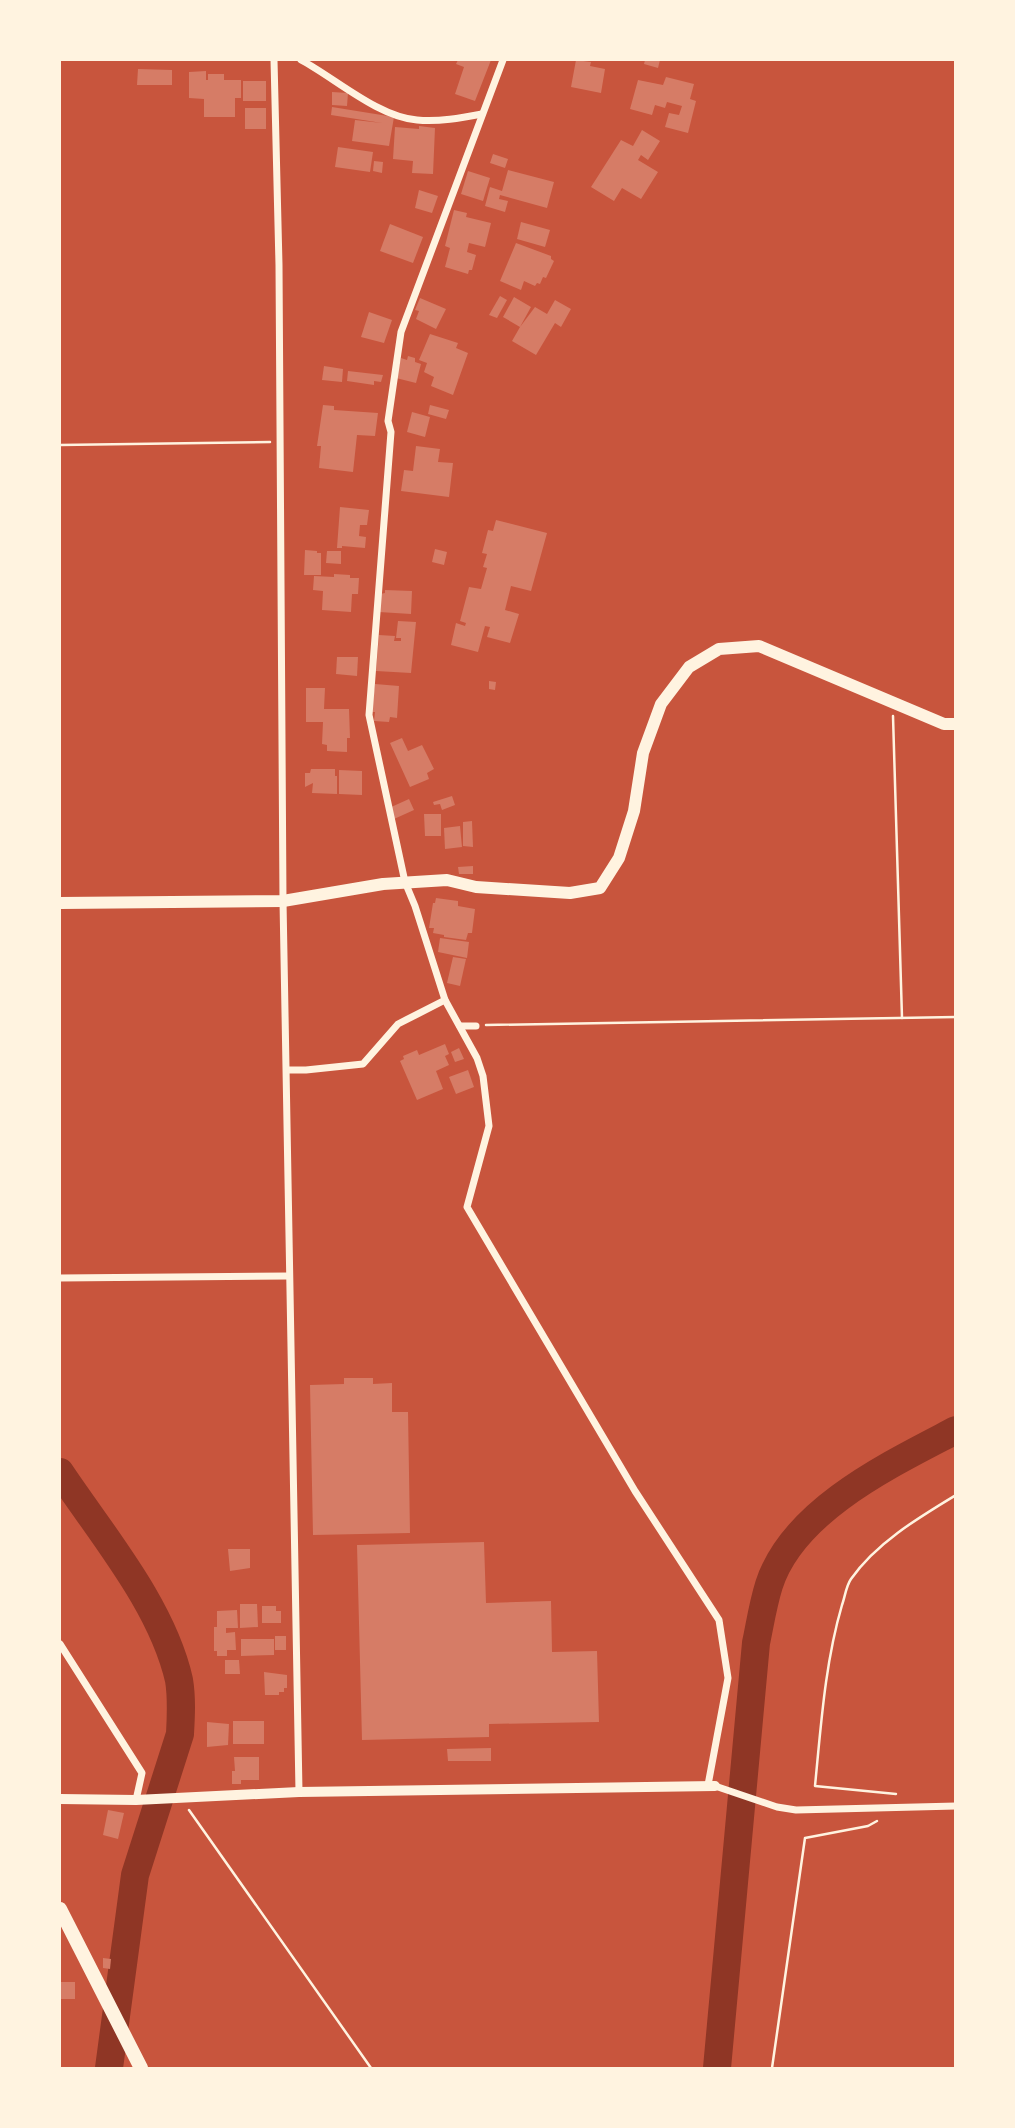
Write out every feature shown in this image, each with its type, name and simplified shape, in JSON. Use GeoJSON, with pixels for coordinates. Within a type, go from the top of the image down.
{"type":"FeatureCollection","features":[{"type":"Feature","properties":{"kind":"main road"},"geometry":{"type":"LineString","coordinates":[[60,903],[283,901],[383,884],[447,880],[476,887],[570,893],[600,888],[619,858],[634,811],[643,754],[661,704],[689,667],[719,649],[760,646],[944,723],[956,724]]}},
{"type":"Feature","properties":{"kind":"main road"},"geometry":{"type":"LineString","coordinates":[[60,1909],[139,2063]]}},
{"type":"Feature","properties":{"kind":"street"},"geometry":{"type":"LineString","coordinates":[[274,60],[279,265],[283,901],[299,1792]]}},
{"type":"Feature","properties":{"kind":"street"},"geometry":{"type":"LineString","coordinates":[[301,60],[389,112],[415,120],[460,119],[482,114]]}},
{"type":"Feature","properties":{"kind":"street"},"geometry":{"type":"LineString","coordinates":[[503,60],[401,332],[388,421],[391,432],[369,715],[405,882],[445,1000],[477,1058],[483,1076],[489,1126],[467,1207],[635,1491],[719,1620],[728,1678],[712,1785]]}},
{"type":"Feature","properties":{"kind":"street"},"geometry":{"type":"LineString","coordinates":[[288,1070],[363,1064],[398,1024],[445,1000]]}},
{"type":"Feature","properties":{"kind":"street"},"geometry":{"type":"LineString","coordinates":[[460,1026],[476,1026]]}},
{"type":"Feature","properties":{"kind":"street"},"geometry":{"type":"LineString","coordinates":[[60,1278],[289,1276]]}},
{"type":"Feature","properties":{"kind":"street"},"geometry":{"type":"LineString","coordinates":[[60,1644],[142,1773],[136,1800]]}},
{"type":"Feature","properties":{"kind":"street"},"geometry":{"type":"LineString","coordinates":[[60,1799],[136,1800],[299,1792],[712,1785],[777,1807],[796,1810],[956,1806]]}},
{"type":"Feature","properties":{"kind":"path"},"geometry":{"type":"LineString","coordinates":[[60,444],[279,442]]}},
{"type":"Feature","properties":{"kind":"path"},"geometry":{"type":"LineString","coordinates":[[893,702],[902,1017]]}},
{"type":"Feature","properties":{"kind":"path"},"geometry":{"type":"LineString","coordinates":[[476,1026],[956,1017]]}},
{"type":"Feature","properties":{"kind":"path"},"geometry":{"type":"LineString","coordinates":[[902,1806],[905,1795],[815,1786],[824,1694],[838,1619],[849,1581],[875,1553],[916,1519],[956,1496]]}},
{"type":"Feature","properties":{"kind":"path"},"geometry":{"type":"LineString","coordinates":[[181,1798],[371,2068]]}},
{"type":"Feature","properties":{"kind":"path"},"geometry":{"type":"LineString","coordinates":[[772,2068],[805,1838],[868,1826],[879,1819]]}},
{"type":"Feature","properties":{"kind":"building"},"geometry":{"type":"Polygon","coordinates":[[[458,60],[491,60],[475,101],[455,94],[464,67],[456,64],[458,60]]]}},
{"type":"Feature","properties":{"kind":"building"},"geometry":{"type":"Polygon","coordinates":[[[576,60],[591,62],[590,66],[605,69],[601,93],[571,87],[576,60]]]}},
{"type":"Feature","properties":{"kind":"building"},"geometry":{"type":"Polygon","coordinates":[[[645,60],[660,60],[658,68],[644,64],[645,60]]]}},
{"type":"Feature","properties":{"kind":"building"},"geometry":{"type":"Polygon","coordinates":[[[138,69],[172,70],[172,85],[137,85],[138,69]]]}},
{"type":"Feature","properties":{"kind":"building"},"geometry":{"type":"Polygon","coordinates":[[[206,71],[206,80],[208,74],[224,74],[224,80],[241,80],[241,98],[235,98],[235,117],[204,117],[204,99],[189,98],[189,72],[206,71]]]}},
{"type":"Feature","properties":{"kind":"building"},"geometry":{"type":"Polygon","coordinates":[[[666,77],[694,84],[690,99],[696,101],[688,133],[665,127],[669,113],[679,115],[682,106],[667,102],[665,108],[655,105],[652,115],[630,109],[638,80],[663,85],[666,77]]]}},
{"type":"Feature","properties":{"kind":"building"},"geometry":{"type":"Polygon","coordinates":[[[243,81],[266,81],[266,101],[243,101],[243,81]]]}},
{"type":"Feature","properties":{"kind":"building"},"geometry":{"type":"Polygon","coordinates":[[[332,92],[348,93],[347,106],[332,105],[332,92]]]}},
{"type":"Feature","properties":{"kind":"building"},"geometry":{"type":"Polygon","coordinates":[[[332,107],[394,117],[389,146],[352,141],[355,120],[382,123],[331,115],[332,107]]]}},
{"type":"Feature","properties":{"kind":"building"},"geometry":{"type":"Polygon","coordinates":[[[245,108],[266,108],[266,129],[245,129],[245,108]]]}},
{"type":"Feature","properties":{"kind":"building"},"geometry":{"type":"Polygon","coordinates":[[[419,126],[435,128],[433,174],[412,173],[413,161],[393,159],[395,127],[419,129],[419,126]]]}},
{"type":"Feature","properties":{"kind":"building"},"geometry":{"type":"Polygon","coordinates":[[[642,130],[660,141],[648,160],[641,155],[638,160],[658,172],[641,199],[622,188],[614,201],[591,187],[621,140],[633,146],[642,130]]]}},
{"type":"Feature","properties":{"kind":"building"},"geometry":{"type":"Polygon","coordinates":[[[338,147],[373,152],[370,172],[335,167],[338,147]]]}},
{"type":"Feature","properties":{"kind":"building"},"geometry":{"type":"Polygon","coordinates":[[[493,154],[508,159],[505,168],[490,163],[493,154]]]}},
{"type":"Feature","properties":{"kind":"building"},"geometry":{"type":"Polygon","coordinates":[[[374,161],[383,162],[382,173],[373,171],[374,161]]]}},
{"type":"Feature","properties":{"kind":"building"},"geometry":{"type":"Polygon","coordinates":[[[508,170],[554,182],[547,208],[500,195],[499,199],[508,201],[505,212],[485,206],[490,187],[502,191],[508,170]]]}},
{"type":"Feature","properties":{"kind":"building"},"geometry":{"type":"Polygon","coordinates":[[[468,171],[490,178],[483,201],[461,194],[468,171]]]}},
{"type":"Feature","properties":{"kind":"building"},"geometry":{"type":"Polygon","coordinates":[[[419,190],[438,196],[432,213],[415,208],[419,190]]]}},
{"type":"Feature","properties":{"kind":"building"},"geometry":{"type":"Polygon","coordinates":[[[454,210],[467,213],[466,217],[491,223],[485,247],[469,243],[467,252],[476,255],[472,270],[469,270],[468,274],[445,267],[450,248],[445,246],[454,210]]]}},
{"type":"Feature","properties":{"kind":"building"},"geometry":{"type":"Polygon","coordinates":[[[521,222],[550,230],[545,247],[517,239],[521,222]]]}},
{"type":"Feature","properties":{"kind":"building"},"geometry":{"type":"Polygon","coordinates":[[[390,224],[423,237],[413,263],[380,251],[390,224]]]}},
{"type":"Feature","properties":{"kind":"building"},"geometry":{"type":"Polygon","coordinates":[[[516,243],[551,256],[554,261],[540,284],[535,286],[524,281],[521,290],[500,281],[516,243]]]}},
{"type":"Feature","properties":{"kind":"building"},"geometry":{"type":"Polygon","coordinates":[[[500,296],[507,300],[497,318],[489,315],[500,296]]]}},
{"type":"Feature","properties":{"kind":"building"},"geometry":{"type":"Polygon","coordinates":[[[514,297],[531,307],[520,327],[503,317],[514,297]]]}},
{"type":"Feature","properties":{"kind":"building"},"geometry":{"type":"Polygon","coordinates":[[[420,298],[446,309],[436,329],[416,319],[419,311],[415,310],[420,298]]]}},
{"type":"Feature","properties":{"kind":"building"},"geometry":{"type":"Polygon","coordinates":[[[555,300],[571,309],[561,327],[555,323],[536,355],[512,341],[535,307],[547,314],[555,300]]]}},
{"type":"Feature","properties":{"kind":"building"},"geometry":{"type":"Polygon","coordinates":[[[369,312],[392,320],[384,343],[361,337],[369,312]]]}},
{"type":"Feature","properties":{"kind":"building"},"geometry":{"type":"Polygon","coordinates":[[[430,334],[458,343],[456,348],[468,353],[453,395],[431,386],[434,377],[424,372],[427,363],[419,360],[430,334]]]}},
{"type":"Feature","properties":{"kind":"building"},"geometry":{"type":"Polygon","coordinates":[[[408,356],[421,364],[416,383],[396,378],[401,358],[407,360],[408,356]]]}},
{"type":"Feature","properties":{"kind":"building"},"geometry":{"type":"Polygon","coordinates":[[[324,366],[343,369],[342,382],[322,380],[324,366]]]}},
{"type":"Feature","properties":{"kind":"building"},"geometry":{"type":"Polygon","coordinates":[[[348,371],[383,375],[381,382],[374,381],[374,385],[347,381],[348,371]]]}},
{"type":"Feature","properties":{"kind":"building"},"geometry":{"type":"Polygon","coordinates":[[[323,405],[334,406],[334,410],[378,413],[375,436],[357,435],[353,472],[319,468],[321,446],[317,446],[323,405]]]}},
{"type":"Feature","properties":{"kind":"building"},"geometry":{"type":"Polygon","coordinates":[[[430,405],[449,410],[446,419],[428,414],[430,405]]]}},
{"type":"Feature","properties":{"kind":"building"},"geometry":{"type":"Polygon","coordinates":[[[412,412],[430,417],[425,437],[407,432],[412,412]]]}},
{"type":"Feature","properties":{"kind":"building"},"geometry":{"type":"Polygon","coordinates":[[[416,446],[440,449],[438,462],[453,463],[449,497],[401,491],[404,470],[413,471],[416,446]]]}},
{"type":"Feature","properties":{"kind":"building"},"geometry":{"type":"Polygon","coordinates":[[[340,507],[369,510],[367,525],[360,525],[359,536],[366,537],[365,548],[337,548],[340,507]]]}},
{"type":"Feature","properties":{"kind":"building"},"geometry":{"type":"Polygon","coordinates":[[[496,520],[547,533],[531,591],[511,586],[505,610],[519,614],[510,643],[487,637],[490,627],[485,626],[478,652],[451,645],[456,623],[465,626],[466,623],[460,621],[469,587],[481,589],[487,568],[483,567],[487,554],[482,553],[488,530],[493,531],[496,520]]]}},
{"type":"Feature","properties":{"kind":"building"},"geometry":{"type":"Polygon","coordinates":[[[435,549],[447,552],[444,565],[432,562],[435,549]]]}},
{"type":"Feature","properties":{"kind":"building"},"geometry":{"type":"Polygon","coordinates":[[[305,550],[321,553],[321,575],[304,575],[305,550]]]}},
{"type":"Feature","properties":{"kind":"building"},"geometry":{"type":"Polygon","coordinates":[[[327,551],[341,551],[341,564],[326,563],[327,551]]]}},
{"type":"Feature","properties":{"kind":"building"},"geometry":{"type":"Polygon","coordinates":[[[334,574],[359,578],[358,594],[352,594],[351,612],[322,610],[323,591],[313,590],[314,576],[334,577],[334,574]]]}},
{"type":"Feature","properties":{"kind":"building"},"geometry":{"type":"Polygon","coordinates":[[[385,590],[412,591],[411,614],[379,612],[380,594],[385,593],[385,590]]]}},
{"type":"Feature","properties":{"kind":"building"},"geometry":{"type":"Polygon","coordinates":[[[398,621],[416,622],[411,673],[376,671],[379,635],[395,636],[394,641],[401,641],[401,638],[396,638],[398,621]]]}},
{"type":"Feature","properties":{"kind":"building"},"geometry":{"type":"Polygon","coordinates":[[[337,657],[358,657],[357,676],[336,674],[337,657]]]}},
{"type":"Feature","properties":{"kind":"building"},"geometry":{"type":"Polygon","coordinates":[[[489,681],[496,682],[495,690],[489,689],[489,681]]]}},
{"type":"Feature","properties":{"kind":"building"},"geometry":{"type":"Polygon","coordinates":[[[375,684],[399,686],[397,718],[390,717],[389,722],[374,721],[375,712],[371,712],[375,684]]]}},
{"type":"Feature","properties":{"kind":"building"},"geometry":{"type":"Polygon","coordinates":[[[306,688],[325,688],[324,709],[349,709],[350,738],[347,738],[347,752],[327,751],[327,745],[322,744],[323,722],[306,722],[306,688]]]}},
{"type":"Feature","properties":{"kind":"building"},"geometry":{"type":"Polygon","coordinates":[[[402,738],[408,751],[422,745],[434,769],[427,773],[429,779],[410,787],[390,743],[402,738]]]}},
{"type":"Feature","properties":{"kind":"building"},"geometry":{"type":"Polygon","coordinates":[[[311,769],[335,769],[337,794],[312,793],[313,783],[305,787],[305,773],[310,773],[311,769]]]}},
{"type":"Feature","properties":{"kind":"building"},"geometry":{"type":"Polygon","coordinates":[[[339,770],[362,771],[362,795],[339,794],[339,770]]]}},
{"type":"Feature","properties":{"kind":"building"},"geometry":{"type":"Polygon","coordinates":[[[452,796],[455,805],[442,810],[440,804],[434,805],[433,802],[452,796]]]}},
{"type":"Feature","properties":{"kind":"building"},"geometry":{"type":"Polygon","coordinates":[[[409,799],[414,810],[394,819],[389,808],[409,799]]]}},
{"type":"Feature","properties":{"kind":"building"},"geometry":{"type":"Polygon","coordinates":[[[424,814],[441,814],[441,836],[425,836],[424,814]]]}},
{"type":"Feature","properties":{"kind":"building"},"geometry":{"type":"Polygon","coordinates":[[[472,821],[473,847],[463,846],[463,822],[472,821]]]}},
{"type":"Feature","properties":{"kind":"building"},"geometry":{"type":"Polygon","coordinates":[[[460,826],[462,847],[445,849],[444,828],[460,826]]]}},
{"type":"Feature","properties":{"kind":"building"},"geometry":{"type":"Polygon","coordinates":[[[473,866],[473,874],[459,874],[458,867],[473,866]]]}},
{"type":"Feature","properties":{"kind":"building"},"geometry":{"type":"Polygon","coordinates":[[[436,898],[458,901],[458,906],[475,909],[472,933],[468,933],[466,940],[444,937],[433,933],[434,928],[429,928],[436,898]]]}},
{"type":"Feature","properties":{"kind":"building"},"geometry":{"type":"Polygon","coordinates":[[[440,938],[469,942],[467,958],[438,952],[440,938]]]}},
{"type":"Feature","properties":{"kind":"building"},"geometry":{"type":"Polygon","coordinates":[[[453,957],[466,959],[460,986],[447,983],[453,957]]]}},
{"type":"Feature","properties":{"kind":"building"},"geometry":{"type":"Polygon","coordinates":[[[445,1044],[449,1054],[445,1056],[449,1065],[436,1071],[443,1089],[417,1100],[400,1061],[404,1059],[403,1056],[417,1050],[419,1055],[445,1044]]]}},
{"type":"Feature","properties":{"kind":"building"},"geometry":{"type":"Polygon","coordinates":[[[459,1048],[464,1059],[455,1062],[451,1052],[459,1048]]]}},
{"type":"Feature","properties":{"kind":"building"},"geometry":{"type":"Polygon","coordinates":[[[468,1070],[474,1087],[456,1094],[449,1077],[468,1070]]]}},
{"type":"Feature","properties":{"kind":"building"},"geometry":{"type":"Polygon","coordinates":[[[344,1378],[373,1378],[373,1384],[392,1383],[392,1412],[408,1412],[410,1533],[313,1535],[310,1385],[344,1384],[344,1378]]]}},
{"type":"Feature","properties":{"kind":"building"},"geometry":{"type":"Polygon","coordinates":[[[484,1542],[486,1603],[551,1601],[552,1652],[597,1651],[599,1722],[489,1724],[489,1737],[362,1740],[357,1545],[484,1542]]]}},
{"type":"Feature","properties":{"kind":"building"},"geometry":{"type":"Polygon","coordinates":[[[228,1549],[250,1549],[250,1568],[230,1571],[228,1549]]]}},
{"type":"Feature","properties":{"kind":"building"},"geometry":{"type":"Polygon","coordinates":[[[240,1604],[257,1604],[258,1627],[240,1628],[240,1604]]]}},
{"type":"Feature","properties":{"kind":"building"},"geometry":{"type":"Polygon","coordinates":[[[262,1606],[276,1606],[276,1611],[281,1611],[281,1623],[262,1623],[262,1606]]]}},
{"type":"Feature","properties":{"kind":"building"},"geometry":{"type":"Polygon","coordinates":[[[237,1610],[238,1628],[226,1628],[226,1633],[235,1632],[236,1650],[227,1650],[227,1656],[217,1656],[217,1651],[214,1651],[214,1627],[217,1627],[217,1611],[237,1610]]]}},
{"type":"Feature","properties":{"kind":"building"},"geometry":{"type":"Polygon","coordinates":[[[275,1636],[286,1636],[286,1650],[275,1650],[275,1636]]]}},
{"type":"Feature","properties":{"kind":"building"},"geometry":{"type":"Polygon","coordinates":[[[241,1639],[274,1639],[274,1655],[241,1656],[241,1639]]]}},
{"type":"Feature","properties":{"kind":"building"},"geometry":{"type":"Polygon","coordinates":[[[225,1660],[239,1660],[240,1674],[225,1674],[225,1660]]]}},
{"type":"Feature","properties":{"kind":"building"},"geometry":{"type":"Polygon","coordinates":[[[264,1672],[287,1675],[287,1688],[284,1688],[284,1692],[279,1692],[279,1695],[265,1695],[264,1672]]]}},
{"type":"Feature","properties":{"kind":"building"},"geometry":{"type":"Polygon","coordinates":[[[233,1721],[264,1721],[264,1744],[233,1744],[233,1721]]]}},
{"type":"Feature","properties":{"kind":"building"},"geometry":{"type":"Polygon","coordinates":[[[207,1722],[229,1724],[228,1745],[207,1747],[207,1722]]]}},
{"type":"Feature","properties":{"kind":"building"},"geometry":{"type":"Polygon","coordinates":[[[491,1748],[491,1761],[448,1761],[447,1749],[491,1748]]]}},
{"type":"Feature","properties":{"kind":"building"},"geometry":{"type":"Polygon","coordinates":[[[234,1757],[259,1757],[259,1780],[241,1780],[241,1784],[232,1784],[234,1757]]]}},
{"type":"Feature","properties":{"kind":"building"},"geometry":{"type":"Polygon","coordinates":[[[108,1810],[124,1813],[118,1839],[103,1835],[108,1810]]]}},
{"type":"Feature","properties":{"kind":"building"},"geometry":{"type":"Polygon","coordinates":[[[103,1958],[111,1959],[110,1969],[103,1968],[103,1958]]]}},
{"type":"Feature","properties":{"kind":"building"},"geometry":{"type":"Polygon","coordinates":[[[60,1982],[75,1982],[75,1999],[60,1999],[60,1982]]]}},
{"type":"Feature","properties":{"kind":"waterway"},"geometry":{"type":"LineString","coordinates":[[717,2068],[756,1643],[769,1585],[781,1558],[799,1534],[822,1512],[875,1474],[956,1430]]}},
{"type":"Feature","properties":{"kind":"waterway"},"geometry":{"type":"LineString","coordinates":[[60,1472],[145,1598],[171,1652],[181,1694],[180,1734],[135,1875],[109,2068]]}}]}
